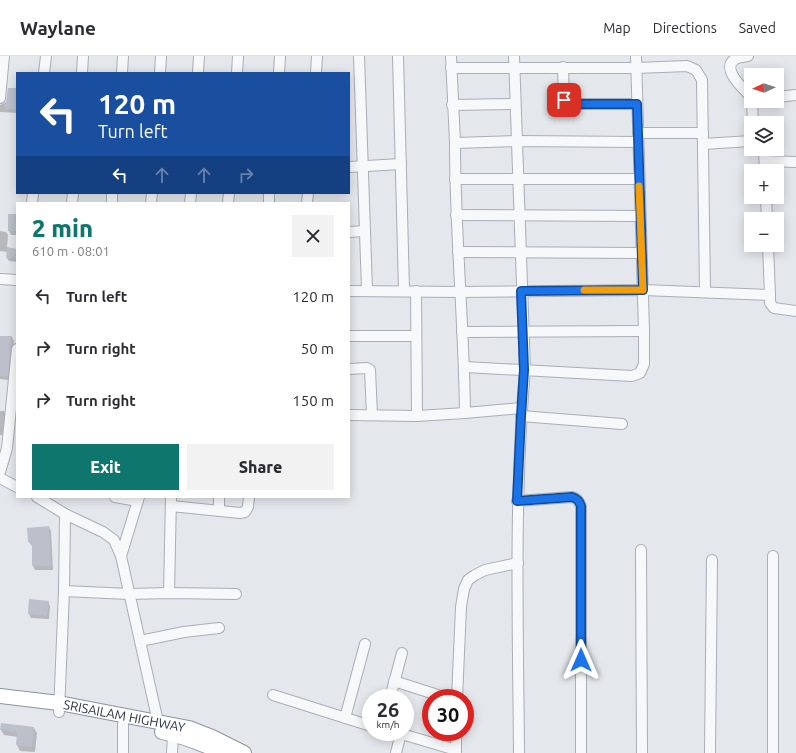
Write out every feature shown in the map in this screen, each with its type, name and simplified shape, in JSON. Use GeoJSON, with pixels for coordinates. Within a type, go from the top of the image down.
{"type":"FeatureCollection","features":[{"type":"Feature","properties":{"kind":"highway","name":"SRISAILAM HIGHWAY"},"geometry":{"type":"LineString","coordinates":[[0,696],[188,728],[212,737],[244,753]]}},
{"type":"Feature","properties":{"kind":"highway","name":"SRISAILAM HIGHWAY"},"geometry":{"type":"LineString","coordinates":[[0,705],[59,707],[124,724],[173,734],[222,753]]}},
{"type":"Feature","properties":{"kind":"street"},"geometry":{"type":"LineString","coordinates":[[0,98],[4,56]]}},
{"type":"Feature","properties":{"kind":"street"},"geometry":{"type":"LineString","coordinates":[[44,72],[46,56]]}},
{"type":"Feature","properties":{"kind":"street"},"geometry":{"type":"LineString","coordinates":[[82,72],[83,56]]}},
{"type":"Feature","properties":{"kind":"street"},"geometry":{"type":"LineString","coordinates":[[122,72],[123,56]]}},
{"type":"Feature","properties":{"kind":"street"},"geometry":{"type":"LineString","coordinates":[[160,72],[161,56]]}},
{"type":"Feature","properties":{"kind":"street"},"geometry":{"type":"LineString","coordinates":[[198,72],[199,56]]}},
{"type":"Feature","properties":{"kind":"street"},"geometry":{"type":"LineString","coordinates":[[237,72],[238,56]]}},
{"type":"Feature","properties":{"kind":"street"},"geometry":{"type":"LineString","coordinates":[[279,72],[280,56]]}},
{"type":"Feature","properties":{"kind":"street"},"geometry":{"type":"LineString","coordinates":[[316,72],[317,56]]}},
{"type":"Feature","properties":{"kind":"street"},"geometry":{"type":"LineString","coordinates":[[358,56],[367,290]]}},
{"type":"Feature","properties":{"kind":"street"},"geometry":{"type":"LineString","coordinates":[[398,56],[404,290]]}},
{"type":"Feature","properties":{"kind":"street"},"geometry":{"type":"LineString","coordinates":[[451,56],[459,292],[465,367],[466,413]]}},
{"type":"Feature","properties":{"kind":"street"},"geometry":{"type":"LineString","coordinates":[[514,56],[524,370],[517,501],[519,753]]}},
{"type":"Feature","properties":{"kind":"street"},"geometry":{"type":"LineString","coordinates":[[465,367],[632,376],[640,373],[644,364],[644,331],[636,56]]}},
{"type":"Feature","properties":{"kind":"street"},"geometry":{"type":"LineString","coordinates":[[744,89],[732,75],[731,69],[732,63],[736,59],[748,56]]}},
{"type":"Feature","properties":{"kind":"street"},"geometry":{"type":"LineString","coordinates":[[451,68],[636,68],[686,66],[696,70],[702,80],[705,292]]}},
{"type":"Feature","properties":{"kind":"street"},"geometry":{"type":"LineString","coordinates":[[564,68],[564,100],[567,104],[637,104]]}},
{"type":"Feature","properties":{"kind":"street"},"geometry":{"type":"LineString","coordinates":[[784,96],[796,95]]}},
{"type":"Feature","properties":{"kind":"street"},"geometry":{"type":"LineString","coordinates":[[452,105],[515,104]]}},
{"type":"Feature","properties":{"kind":"street"},"geometry":{"type":"LineString","coordinates":[[455,142],[638,137],[702,133]]}},
{"type":"Feature","properties":{"kind":"street"},"geometry":{"type":"LineString","coordinates":[[703,144],[744,142]]}},
{"type":"Feature","properties":{"kind":"street"},"geometry":{"type":"LineString","coordinates":[[780,164],[796,162]]}},
{"type":"Feature","properties":{"kind":"street"},"geometry":{"type":"LineString","coordinates":[[350,167],[401,164]]}},
{"type":"Feature","properties":{"kind":"street"},"geometry":{"type":"LineString","coordinates":[[456,179],[639,179]]}},
{"type":"Feature","properties":{"kind":"street"},"geometry":{"type":"LineString","coordinates":[[456,215],[640,216]]}},
{"type":"Feature","properties":{"kind":"street"},"geometry":{"type":"LineString","coordinates":[[350,232],[365,231]]}},
{"type":"Feature","properties":{"kind":"street"},"geometry":{"type":"LineString","coordinates":[[458,252],[642,253]]}},
{"type":"Feature","properties":{"kind":"street"},"geometry":{"type":"LineString","coordinates":[[768,252],[770,304],[774,308],[796,312]]}},
{"type":"Feature","properties":{"kind":"street"},"geometry":{"type":"LineString","coordinates":[[0,279],[16,280]]}},
{"type":"Feature","properties":{"kind":"street"},"geometry":{"type":"LineString","coordinates":[[350,291],[404,290],[459,292],[643,290],[770,295]]}},
{"type":"Feature","properties":{"kind":"street"},"geometry":{"type":"LineString","coordinates":[[416,291],[416,416]]}},
{"type":"Feature","properties":{"kind":"street"},"geometry":{"type":"LineString","coordinates":[[462,332],[644,331]]}},
{"type":"Feature","properties":{"kind":"street"},"geometry":{"type":"LineString","coordinates":[[350,336],[416,336]]}},
{"type":"Feature","properties":{"kind":"street"},"geometry":{"type":"LineString","coordinates":[[0,472],[6,448],[16,358]]}},
{"type":"Feature","properties":{"kind":"street"},"geometry":{"type":"LineString","coordinates":[[350,368],[367,368],[370,370],[372,415]]}},
{"type":"Feature","properties":{"kind":"street"},"geometry":{"type":"LineString","coordinates":[[350,414],[416,416],[521,412],[622,424]]}},
{"type":"Feature","properties":{"kind":"street"},"geometry":{"type":"LineString","coordinates":[[0,478],[16,486]]}},
{"type":"Feature","properties":{"kind":"street"},"geometry":{"type":"LineString","coordinates":[[517,501],[572,497],[576,498],[581,506],[581,753]]}},
{"type":"Feature","properties":{"kind":"street"},"geometry":{"type":"LineString","coordinates":[[121,556],[138,499],[126,498]]}},
{"type":"Feature","properties":{"kind":"street"},"geometry":{"type":"LineString","coordinates":[[219,498],[219,511]]}},
{"type":"Feature","properties":{"kind":"street"},"geometry":{"type":"LineString","coordinates":[[169,593],[171,502],[219,511],[240,513],[245,512],[248,507],[249,498]]}},
{"type":"Feature","properties":{"kind":"street"},"geometry":{"type":"LineString","coordinates":[[50,500],[66,514],[103,532],[114,540],[121,556],[158,722]]}},
{"type":"Feature","properties":{"kind":"street"},"geometry":{"type":"LineString","coordinates":[[59,707],[66,514]]}},
{"type":"Feature","properties":{"kind":"street"},"geometry":{"type":"LineString","coordinates":[[641,550],[642,753]]}},
{"type":"Feature","properties":{"kind":"street"},"geometry":{"type":"LineString","coordinates":[[773,753],[774,556]]}},
{"type":"Feature","properties":{"kind":"street"},"geometry":{"type":"LineString","coordinates":[[710,753],[712,560]]}},
{"type":"Feature","properties":{"kind":"street"},"geometry":{"type":"LineString","coordinates":[[456,689],[461,606],[464,589],[468,580],[485,570],[518,563]]}},
{"type":"Feature","properties":{"kind":"street"},"geometry":{"type":"LineString","coordinates":[[64,591],[129,594],[236,594]]}},
{"type":"Feature","properties":{"kind":"street"},"geometry":{"type":"LineString","coordinates":[[140,641],[180,633],[219,628]]}},
{"type":"Feature","properties":{"kind":"street"},"geometry":{"type":"LineString","coordinates":[[345,718],[365,644]]}},
{"type":"Feature","properties":{"kind":"street"},"geometry":{"type":"LineString","coordinates":[[392,689],[402,653]]}},
{"type":"Feature","properties":{"kind":"street"},"geometry":{"type":"LineString","coordinates":[[394,681],[422,690]]}},
{"type":"Feature","properties":{"kind":"street"},"geometry":{"type":"LineString","coordinates":[[274,695],[362,723]]}},
{"type":"Feature","properties":{"kind":"street"},"geometry":{"type":"LineString","coordinates":[[123,753],[124,724]]}},
{"type":"Feature","properties":{"kind":"street"},"geometry":{"type":"LineString","coordinates":[[172,753],[173,734]]}},
{"type":"Feature","properties":{"kind":"street"},"geometry":{"type":"LineString","coordinates":[[414,738],[456,751]]}},
{"type":"Feature","properties":{"kind":"street"},"geometry":{"type":"LineString","coordinates":[[396,753],[397,741]]}},
{"type":"Feature","properties":{"kind":"building"},"geometry":{"type":"Polygon","coordinates":[[[8,88],[16,88],[16,110],[5,109],[8,88]]]}},
{"type":"Feature","properties":{"kind":"building"},"geometry":{"type":"Polygon","coordinates":[[[8,214],[16,214],[16,231],[8,231],[8,214]]]}},
{"type":"Feature","properties":{"kind":"building"},"geometry":{"type":"Polygon","coordinates":[[[7,247],[16,249],[16,259],[6,258],[7,247]]]}},
{"type":"Feature","properties":{"kind":"building"},"geometry":{"type":"Polygon","coordinates":[[[0,336],[12,336],[8,377],[0,376],[0,336]]]}},
{"type":"Feature","properties":{"kind":"building"},"geometry":{"type":"Polygon","coordinates":[[[49,526],[51,566],[32,566],[32,542],[28,542],[27,528],[49,526]]]}},
{"type":"Feature","properties":{"kind":"building"},"geometry":{"type":"Polygon","coordinates":[[[29,599],[49,601],[47,616],[28,614],[29,599]]]}},
{"type":"Feature","properties":{"kind":"building"},"geometry":{"type":"Polygon","coordinates":[[[1,723],[34,727],[32,747],[16,745],[17,732],[0,730],[1,723]]]}},
{"type":"Feature","properties":{"kind":"slow traffic"},"geometry":{"type":"LineString","coordinates":[[584,290],[643,290],[639,186]]}},
{"type":"Feature","properties":{"kind":"route"},"geometry":{"type":"LineString","coordinates":[[564,100],[567,104],[637,104],[643,290],[521,291],[524,370],[517,501],[572,497],[576,498],[581,506],[581,660]]}}]}
